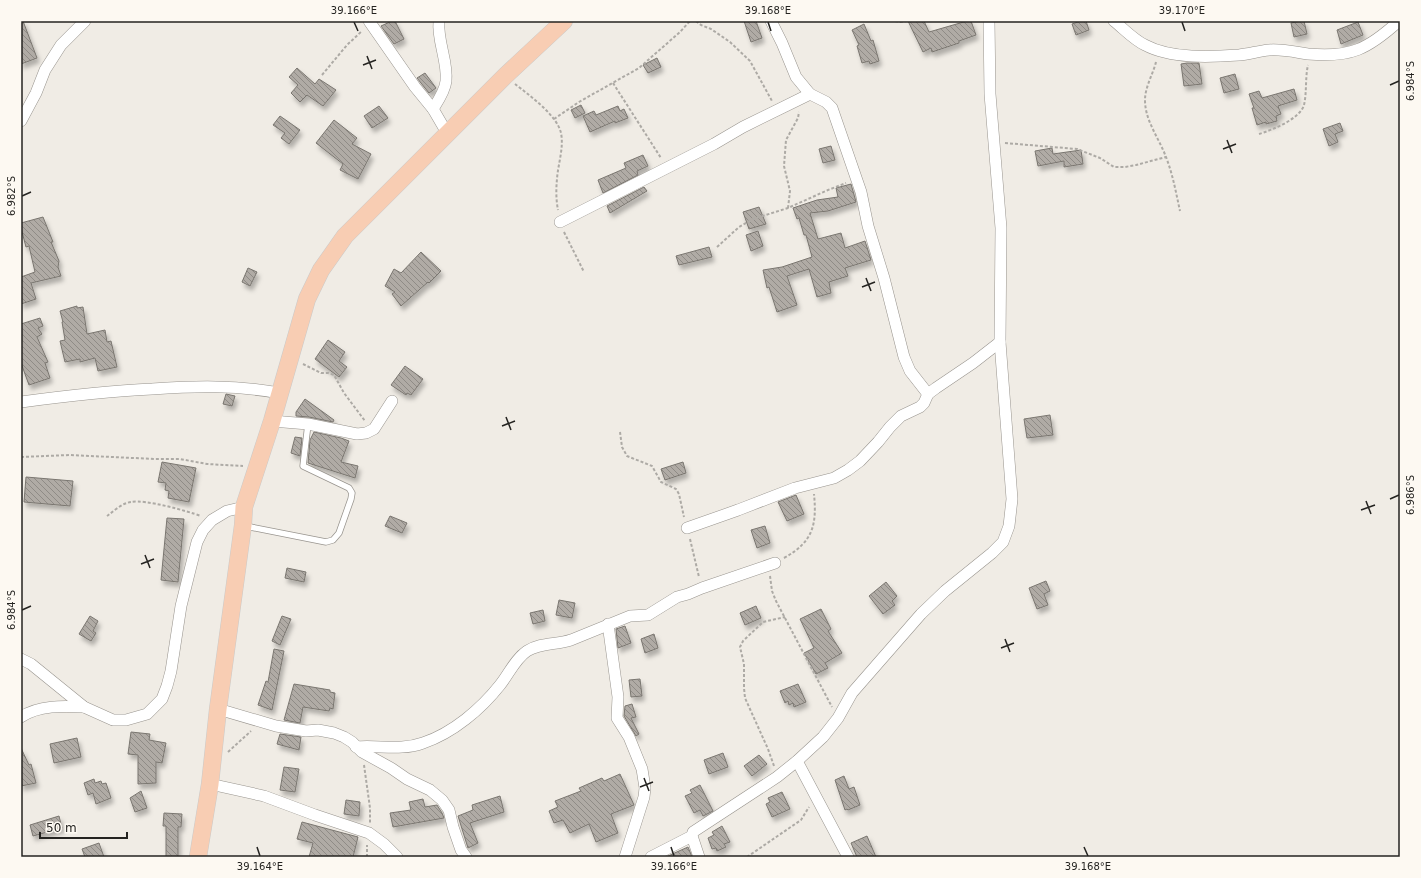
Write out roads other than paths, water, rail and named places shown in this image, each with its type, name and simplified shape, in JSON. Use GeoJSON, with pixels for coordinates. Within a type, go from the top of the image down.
{"type":"FeatureCollection","features":[{"type":"Feature","properties":{"kind":"main road"},"geometry":{"type":"LineString","coordinates":[[198,857],[213,763],[218,708],[243,525],[244,507],[256,466],[272,421],[307,299],[321,270],[345,236],[505,76],[564,21]]}},
{"type":"Feature","properties":{"kind":"street"},"geometry":{"type":"LineString","coordinates":[[21,121],[36,93],[45,70],[61,45],[85,21]]}},
{"type":"Feature","properties":{"kind":"street"},"geometry":{"type":"LineString","coordinates":[[433,110],[444,88],[446,79],[439,37],[439,21]]}},
{"type":"Feature","properties":{"kind":"street"},"geometry":{"type":"LineString","coordinates":[[771,21],[805,97]]}},
{"type":"Feature","properties":{"kind":"street"},"geometry":{"type":"LineString","coordinates":[[651,857],[692,836],[693,832],[698,828],[777,777],[823,738],[838,718],[852,693],[920,614],[945,591],[992,553],[1002,542],[1009,526],[1012,499],[1000,342],[1001,228],[990,94],[989,21]]}},
{"type":"Feature","properties":{"kind":"street"},"geometry":{"type":"LineString","coordinates":[[1114,21],[1126,25],[1145,45],[1159,51],[1183,55],[1216,56],[1240,55],[1269,50],[1311,54],[1351,53],[1366,47],[1383,36],[1399,21]]}},
{"type":"Feature","properties":{"kind":"street"},"geometry":{"type":"LineString","coordinates":[[1383,36],[1386,21]]}},
{"type":"Feature","properties":{"kind":"street"},"geometry":{"type":"LineString","coordinates":[[370,22],[448,133]]}},
{"type":"Feature","properties":{"kind":"street"},"geometry":{"type":"LineString","coordinates":[[560,222],[805,97],[826,102],[832,108],[857,179],[904,357],[910,371],[928,394]]}},
{"type":"Feature","properties":{"kind":"street"},"geometry":{"type":"LineString","coordinates":[[687,528],[795,488],[834,478],[860,461],[894,422],[920,407],[924,403],[928,394],[979,359],[1000,342]]}},
{"type":"Feature","properties":{"kind":"street"},"geometry":{"type":"LineString","coordinates":[[21,402],[82,393],[176,387],[233,386],[279,393]]}},
{"type":"Feature","properties":{"kind":"street"},"geometry":{"type":"LineString","coordinates":[[272,421],[308,424],[357,434],[372,430],[392,401]]}},
{"type":"Feature","properties":{"kind":"street"},"geometry":{"type":"LineString","coordinates":[[21,658],[32,664],[84,707],[113,720],[126,720],[147,714],[162,699],[171,671],[181,606],[198,542],[203,530],[212,520],[227,511],[244,507]]}},
{"type":"Feature","properties":{"kind":"street"},"geometry":{"type":"LineString","coordinates":[[359,750],[368,746],[402,748],[422,744],[432,740],[449,730],[486,701],[502,683],[522,655],[543,644],[562,643],[608,624],[635,615],[648,615],[671,600],[775,563]]}},
{"type":"Feature","properties":{"kind":"street"},"geometry":{"type":"LineString","coordinates":[[608,624],[618,697],[617,718],[635,750],[642,769],[645,788],[644,797],[625,857]]}},
{"type":"Feature","properties":{"kind":"street"},"geometry":{"type":"LineString","coordinates":[[21,717],[27,713],[45,708],[65,706],[84,707]]}},
{"type":"Feature","properties":{"kind":"street"},"geometry":{"type":"LineString","coordinates":[[218,708],[259,722],[306,731],[318,730],[334,733],[344,737],[359,750],[407,779],[430,790],[442,800],[449,810],[453,827],[466,857]]}},
{"type":"Feature","properties":{"kind":"street"},"geometry":{"type":"LineString","coordinates":[[797,761],[848,857]]}},
{"type":"Feature","properties":{"kind":"street"},"geometry":{"type":"LineString","coordinates":[[210,784],[264,796],[369,833],[384,844],[397,857]]}},
{"type":"Feature","properties":{"kind":"street"},"geometry":{"type":"LineString","coordinates":[[692,836],[698,857]]}},
{"type":"Feature","properties":{"kind":"lane"},"geometry":{"type":"LineString","coordinates":[[243,525],[326,542],[333,540],[339,533],[352,493],[349,488],[302,466],[308,424]]}}]}
